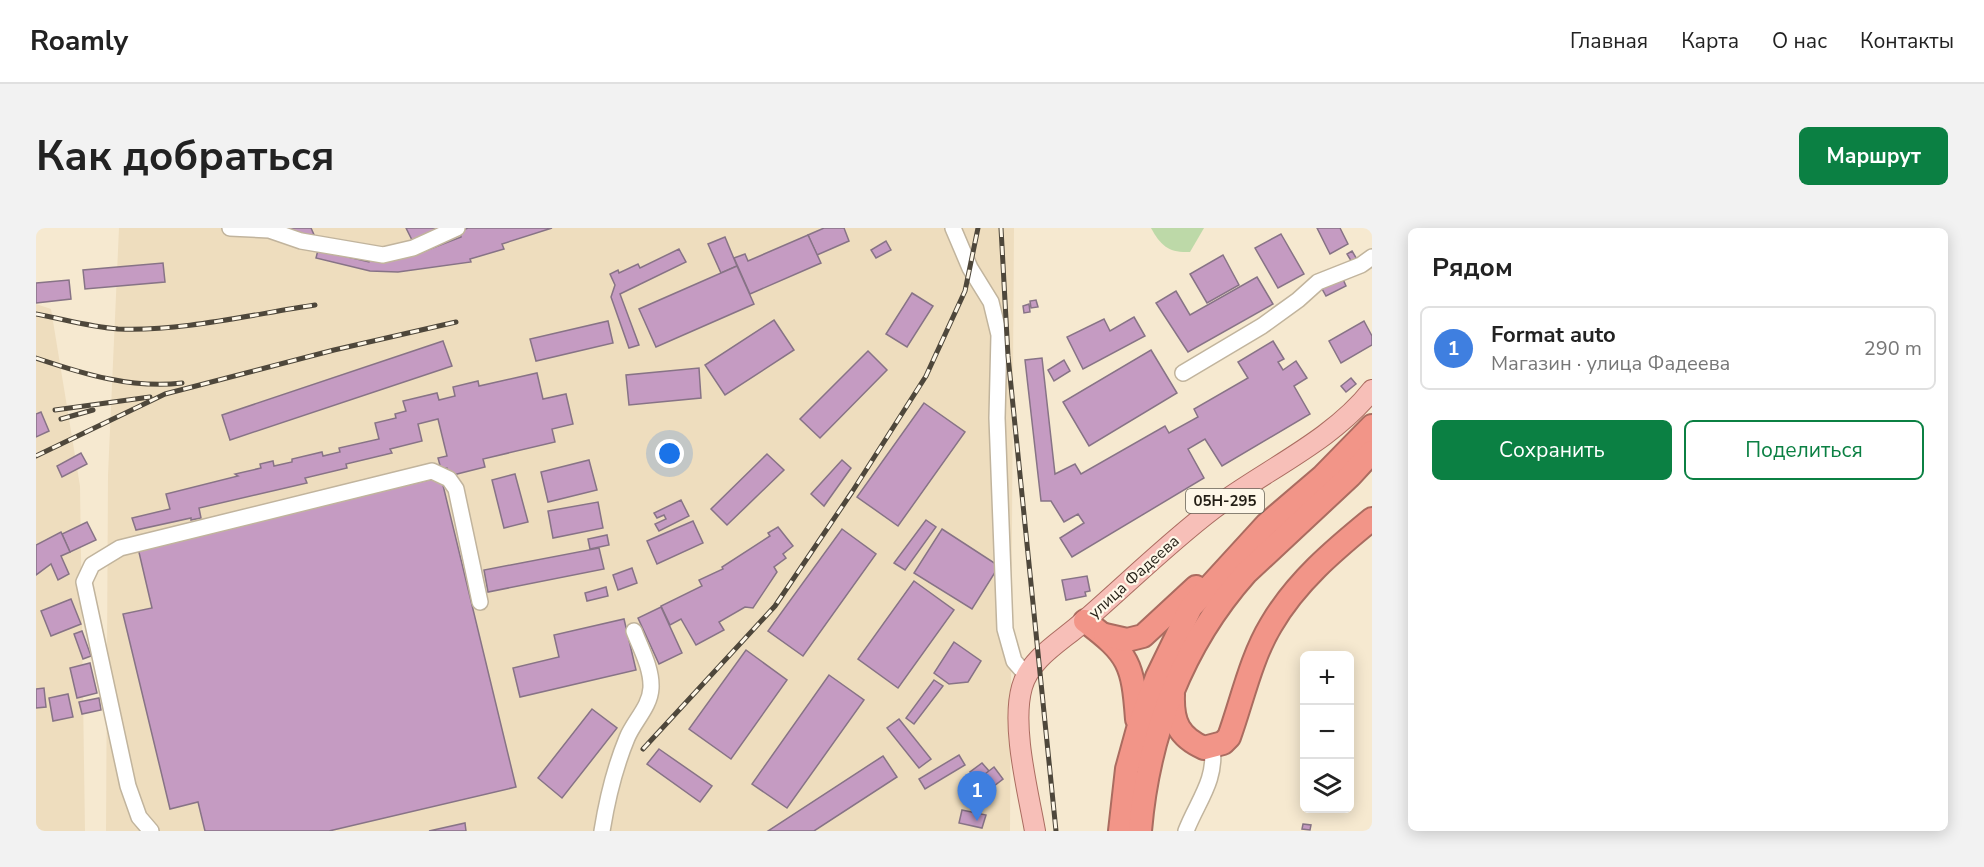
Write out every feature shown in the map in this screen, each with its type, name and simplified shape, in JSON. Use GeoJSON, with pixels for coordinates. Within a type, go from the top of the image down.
{"type":"FeatureCollection","features":[{"type":"Feature","properties":{"kind":"highway"},"geometry":{"type":"LineString","coordinates":[[1120,831],[1127,769],[1138,729],[1157,677],[1191,607],[1214,579],[1267,524],[1323,476],[1372,426]]}},
{"type":"Feature","properties":{"kind":"highway"},"geometry":{"type":"LineString","coordinates":[[1140,831],[1143,802],[1155,741],[1174,685],[1191,651],[1230,590],[1282,537],[1350,476],[1372,452]]}},
{"type":"Feature","properties":{"kind":"highway"},"geometry":{"type":"LineString","coordinates":[[1143,802],[1159,761],[1166,751],[1176,746],[1203,745],[1229,737],[1261,647],[1281,610],[1327,556],[1372,519]]}},
{"type":"Feature","properties":{"kind":"highway"},"geometry":{"type":"LineString","coordinates":[[1105,635],[1127,640],[1143,636],[1195,587],[1214,579]]}},
{"type":"Feature","properties":{"kind":"highway"},"geometry":{"type":"LineString","coordinates":[[1085,621],[1105,635],[1129,664],[1135,682],[1138,729]]}},
{"type":"Feature","properties":{"kind":"highway"},"geometry":{"type":"LineString","coordinates":[[1174,685],[1174,721],[1183,735],[1203,745]]}},
{"type":"Feature","properties":{"kind":"main road","name":"улица Фадеева"},"geometry":{"type":"LineString","coordinates":[[1035,831],[1019,716],[1022,687],[1041,657],[1085,621],[1152,558],[1187,529],[1320,437],[1362,402],[1372,390]]}},
{"type":"Feature","properties":{"kind":"street"},"geometry":{"type":"LineString","coordinates":[[230,228],[269,230],[301,241],[383,255],[413,248],[457,228]]}},
{"type":"Feature","properties":{"kind":"street"},"geometry":{"type":"LineString","coordinates":[[953,228],[970,268],[997,318],[1005,629],[1014,661],[1027,676]]}},
{"type":"Feature","properties":{"kind":"street"},"geometry":{"type":"LineString","coordinates":[[1183,373],[1263,326],[1318,282],[1361,265],[1372,257]]}},
{"type":"Feature","properties":{"kind":"street"},"geometry":{"type":"LineString","coordinates":[[151,831],[139,817],[128,786],[84,582],[92,565],[120,548],[432,471],[449,479],[456,489],[480,602]]}},
{"type":"Feature","properties":{"kind":"street"},"geometry":{"type":"LineString","coordinates":[[602,831],[622,752],[648,701],[651,689],[650,675],[634,631]]}},
{"type":"Feature","properties":{"kind":"street"},"geometry":{"type":"LineString","coordinates":[[1186,831],[1210,783],[1215,764],[1203,745]]}},
{"type":"Feature","properties":{"kind":"shaded area"},"geometry":{"type":"Polygon","coordinates":[[[119,228],[1014,228],[1010,831],[106,831],[108,475],[119,228]]]}},
{"type":"Feature","properties":{"kind":"shaded area"},"geometry":{"type":"Polygon","coordinates":[[[36,304],[51,309],[80,486],[85,831],[36,831],[36,304]]]}},
{"type":"Feature","properties":{"kind":"green space"},"geometry":{"type":"Polygon","coordinates":[[[1151,228],[1204,228],[1190,252],[1171,250],[1166,247],[1151,228]]]}},
{"type":"Feature","properties":{"kind":"building"},"geometry":{"type":"Polygon","coordinates":[[[279,228],[311,228],[315,237],[279,228]]]}},
{"type":"Feature","properties":{"kind":"building"},"geometry":{"type":"Polygon","coordinates":[[[406,228],[441,228],[413,242],[406,228]]]}},
{"type":"Feature","properties":{"kind":"building"},"geometry":{"type":"Polygon","coordinates":[[[468,228],[552,228],[502,244],[504,249],[470,259],[471,262],[398,272],[370,271],[316,258],[318,250],[369,262],[370,260],[388,261],[412,256],[461,237],[460,231],[468,228]]]}},
{"type":"Feature","properties":{"kind":"building"},"geometry":{"type":"Polygon","coordinates":[[[824,228],[844,228],[849,241],[817,255],[808,235],[824,228]]]}},
{"type":"Feature","properties":{"kind":"building"},"geometry":{"type":"Polygon","coordinates":[[[1317,228],[1340,228],[1348,244],[1330,254],[1317,228]]]}},
{"type":"Feature","properties":{"kind":"building"},"geometry":{"type":"Polygon","coordinates":[[[1281,234],[1304,274],[1278,288],[1255,248],[1281,234]]]}},
{"type":"Feature","properties":{"kind":"building"},"geometry":{"type":"Polygon","coordinates":[[[808,235],[821,263],[750,294],[734,258],[745,254],[748,261],[808,235]]]}},
{"type":"Feature","properties":{"kind":"building"},"geometry":{"type":"Polygon","coordinates":[[[725,237],[737,266],[721,273],[708,244],[725,237]]]}},
{"type":"Feature","properties":{"kind":"building"},"geometry":{"type":"Polygon","coordinates":[[[886,241],[891,250],[876,258],[871,250],[886,241]]]}},
{"type":"Feature","properties":{"kind":"building"},"geometry":{"type":"Polygon","coordinates":[[[679,249],[686,262],[620,294],[639,345],[629,348],[611,297],[615,285],[610,274],[618,270],[619,273],[638,264],[640,268],[679,249]]]}},
{"type":"Feature","properties":{"kind":"building"},"geometry":{"type":"Polygon","coordinates":[[[1352,251],[1358,261],[1353,264],[1347,254],[1352,251]]]}},
{"type":"Feature","properties":{"kind":"building"},"geometry":{"type":"Polygon","coordinates":[[[1223,255],[1239,285],[1207,303],[1190,274],[1223,255]]]}},
{"type":"Feature","properties":{"kind":"building"},"geometry":{"type":"Polygon","coordinates":[[[163,263],[165,282],[85,289],[83,270],[163,263]]]}},
{"type":"Feature","properties":{"kind":"building"},"geometry":{"type":"Polygon","coordinates":[[[737,266],[754,304],[656,347],[639,309],[737,266]]]}},
{"type":"Feature","properties":{"kind":"building"},"geometry":{"type":"Polygon","coordinates":[[[1257,277],[1273,304],[1188,352],[1156,303],[1176,291],[1190,315],[1257,277]]]}},
{"type":"Feature","properties":{"kind":"building"},"geometry":{"type":"Polygon","coordinates":[[[1342,277],[1346,286],[1326,296],[1321,287],[1342,277]]]}},
{"type":"Feature","properties":{"kind":"building"},"geometry":{"type":"Polygon","coordinates":[[[69,280],[71,299],[36,303],[36,283],[69,280]]]}},
{"type":"Feature","properties":{"kind":"building"},"geometry":{"type":"Polygon","coordinates":[[[912,293],[933,306],[907,347],[886,334],[912,293]]]}},
{"type":"Feature","properties":{"kind":"building"},"geometry":{"type":"Polygon","coordinates":[[[1036,300],[1038,307],[1031,308],[1030,301],[1036,300]]]}},
{"type":"Feature","properties":{"kind":"building"},"geometry":{"type":"Polygon","coordinates":[[[1029,304],[1030,312],[1024,313],[1023,306],[1029,304]]]}},
{"type":"Feature","properties":{"kind":"building"},"geometry":{"type":"Polygon","coordinates":[[[1134,317],[1145,336],[1083,369],[1067,337],[1104,319],[1110,331],[1134,317]]]}},
{"type":"Feature","properties":{"kind":"building"},"geometry":{"type":"Polygon","coordinates":[[[774,320],[794,350],[725,395],[705,365],[774,320]]]}},
{"type":"Feature","properties":{"kind":"building"},"geometry":{"type":"Polygon","coordinates":[[[608,321],[613,343],[536,361],[530,339],[608,321]]]}},
{"type":"Feature","properties":{"kind":"building"},"geometry":{"type":"Polygon","coordinates":[[[1364,321],[1372,336],[1372,345],[1341,363],[1329,341],[1364,321]]]}},
{"type":"Feature","properties":{"kind":"building"},"geometry":{"type":"Polygon","coordinates":[[[443,341],[452,366],[230,440],[222,415],[443,341]]]}},
{"type":"Feature","properties":{"kind":"building"},"geometry":{"type":"Polygon","coordinates":[[[1273,341],[1284,359],[1278,362],[1283,370],[1296,361],[1307,378],[1294,386],[1310,414],[1222,466],[1205,439],[1188,449],[1204,478],[1072,557],[1060,538],[1084,523],[1078,514],[1064,522],[1051,501],[1041,501],[1025,360],[1042,358],[1055,474],[1075,464],[1081,474],[1165,426],[1169,433],[1198,417],[1194,409],[1248,378],[1238,362],[1273,341]]]}},
{"type":"Feature","properties":{"kind":"building"},"geometry":{"type":"Polygon","coordinates":[[[1151,350],[1177,393],[1089,446],[1063,402],[1151,350]]]}},
{"type":"Feature","properties":{"kind":"building"},"geometry":{"type":"Polygon","coordinates":[[[868,351],[887,370],[820,438],[800,419],[868,351]]]}},
{"type":"Feature","properties":{"kind":"building"},"geometry":{"type":"Polygon","coordinates":[[[1064,360],[1070,371],[1054,381],[1048,370],[1064,360]]]}},
{"type":"Feature","properties":{"kind":"building"},"geometry":{"type":"Polygon","coordinates":[[[699,368],[701,398],[629,405],[626,375],[699,368]]]}},
{"type":"Feature","properties":{"kind":"building"},"geometry":{"type":"Polygon","coordinates":[[[537,373],[543,399],[566,394],[573,424],[552,429],[555,442],[483,459],[485,467],[449,476],[447,468],[441,469],[438,458],[447,456],[438,419],[418,424],[422,441],[390,449],[392,453],[346,464],[347,468],[305,478],[307,483],[199,508],[201,518],[191,520],[191,518],[136,530],[132,518],[170,509],[166,494],[238,476],[235,474],[261,468],[260,464],[273,461],[274,466],[322,452],[323,456],[340,452],[339,448],[379,439],[375,423],[396,418],[395,414],[406,411],[403,401],[437,393],[439,400],[455,396],[453,387],[478,381],[479,386],[537,373]]]}},
{"type":"Feature","properties":{"kind":"building"},"geometry":{"type":"Polygon","coordinates":[[[1351,378],[1356,384],[1346,392],[1341,386],[1351,378]]]}},
{"type":"Feature","properties":{"kind":"building"},"geometry":{"type":"Polygon","coordinates":[[[924,403],[965,432],[898,526],[857,497],[924,403]]]}},
{"type":"Feature","properties":{"kind":"building"},"geometry":{"type":"Polygon","coordinates":[[[41,412],[49,431],[36,437],[36,414],[41,412]]]}},
{"type":"Feature","properties":{"kind":"building"},"geometry":{"type":"Polygon","coordinates":[[[81,453],[87,464],[62,477],[57,466],[81,453]]]}},
{"type":"Feature","properties":{"kind":"building"},"geometry":{"type":"Polygon","coordinates":[[[767,454],[784,470],[727,525],[711,509],[767,454]]]}},
{"type":"Feature","properties":{"kind":"building"},"geometry":{"type":"Polygon","coordinates":[[[589,460],[597,490],[548,502],[541,472],[589,460]]]}},
{"type":"Feature","properties":{"kind":"building"},"geometry":{"type":"Polygon","coordinates":[[[842,460],[851,468],[824,506],[811,494],[842,460]]]}},
{"type":"Feature","properties":{"kind":"building"},"geometry":{"type":"Polygon","coordinates":[[[515,474],[528,522],[504,528],[492,480],[515,474]]]}},
{"type":"Feature","properties":{"kind":"building"},"geometry":{"type":"Polygon","coordinates":[[[441,477],[516,787],[329,831],[205,831],[198,802],[170,809],[123,614],[152,608],[138,548],[441,477]]]}},
{"type":"Feature","properties":{"kind":"building"},"geometry":{"type":"Polygon","coordinates":[[[681,500],[689,516],[659,531],[655,524],[666,519],[664,515],[657,518],[654,513],[681,500]]]}},
{"type":"Feature","properties":{"kind":"building"},"geometry":{"type":"Polygon","coordinates":[[[598,502],[603,528],[553,538],[548,511],[598,502]]]}},
{"type":"Feature","properties":{"kind":"building"},"geometry":{"type":"Polygon","coordinates":[[[926,520],[936,527],[905,570],[894,563],[926,520]]]}},
{"type":"Feature","properties":{"kind":"building"},"geometry":{"type":"Polygon","coordinates":[[[693,521],[703,543],[657,564],[647,541],[693,521]]]}},
{"type":"Feature","properties":{"kind":"building"},"geometry":{"type":"Polygon","coordinates":[[[87,522],[96,540],[70,552],[62,534],[87,522]]]}},
{"type":"Feature","properties":{"kind":"building"},"geometry":{"type":"Polygon","coordinates":[[[778,527],[793,546],[783,554],[786,558],[774,567],[777,572],[753,608],[745,607],[719,622],[724,630],[696,645],[681,619],[670,625],[661,606],[702,586],[699,580],[723,569],[722,567],[770,536],[768,533],[778,527]]]}},
{"type":"Feature","properties":{"kind":"building"},"geometry":{"type":"Polygon","coordinates":[[[842,529],[876,554],[803,656],[768,631],[842,529]]]}},
{"type":"Feature","properties":{"kind":"building"},"geometry":{"type":"Polygon","coordinates":[[[942,529],[999,566],[972,609],[914,573],[942,529]]]}},
{"type":"Feature","properties":{"kind":"building"},"geometry":{"type":"Polygon","coordinates":[[[61,532],[70,552],[61,556],[69,574],[58,580],[51,564],[36,575],[36,545],[61,532]]]}},
{"type":"Feature","properties":{"kind":"building"},"geometry":{"type":"Polygon","coordinates":[[[607,535],[609,545],[590,549],[588,539],[607,535]]]}},
{"type":"Feature","properties":{"kind":"building"},"geometry":{"type":"Polygon","coordinates":[[[599,548],[604,569],[488,592],[484,570],[599,548]]]}},
{"type":"Feature","properties":{"kind":"building"},"geometry":{"type":"Polygon","coordinates":[[[632,568],[637,583],[618,590],[613,575],[632,568]]]}},
{"type":"Feature","properties":{"kind":"building"},"geometry":{"type":"Polygon","coordinates":[[[1087,576],[1090,591],[1085,592],[1086,596],[1066,600],[1062,580],[1087,576]]]}},
{"type":"Feature","properties":{"kind":"building"},"geometry":{"type":"Polygon","coordinates":[[[914,581],[954,610],[898,688],[858,659],[914,581]]]}},
{"type":"Feature","properties":{"kind":"building"},"geometry":{"type":"Polygon","coordinates":[[[606,587],[608,596],[587,601],[585,593],[606,587]]]}},
{"type":"Feature","properties":{"kind":"building"},"geometry":{"type":"Polygon","coordinates":[[[71,599],[81,624],[51,636],[41,611],[71,599]]]}},
{"type":"Feature","properties":{"kind":"building"},"geometry":{"type":"Polygon","coordinates":[[[661,607],[682,653],[659,664],[638,618],[661,607]]]}},
{"type":"Feature","properties":{"kind":"building"},"geometry":{"type":"Polygon","coordinates":[[[624,619],[636,670],[520,697],[513,668],[559,657],[554,635],[624,619]]]}},
{"type":"Feature","properties":{"kind":"building"},"geometry":{"type":"Polygon","coordinates":[[[82,631],[91,656],[83,659],[74,634],[82,631]]]}},
{"type":"Feature","properties":{"kind":"building"},"geometry":{"type":"Polygon","coordinates":[[[954,642],[981,661],[968,682],[949,684],[934,673],[954,642]]]}},
{"type":"Feature","properties":{"kind":"building"},"geometry":{"type":"Polygon","coordinates":[[[746,650],[787,680],[731,759],[689,729],[746,650]]]}},
{"type":"Feature","properties":{"kind":"building"},"geometry":{"type":"Polygon","coordinates":[[[90,663],[97,693],[77,698],[70,668],[90,663]]]}},
{"type":"Feature","properties":{"kind":"building"},"geometry":{"type":"Polygon","coordinates":[[[829,675],[864,700],[787,808],[752,784],[829,675]]]}},
{"type":"Feature","properties":{"kind":"building"},"geometry":{"type":"Polygon","coordinates":[[[934,680],[943,686],[914,724],[906,718],[934,680]]]}},
{"type":"Feature","properties":{"kind":"building"},"geometry":{"type":"Polygon","coordinates":[[[44,688],[46,707],[36,708],[36,689],[44,688]]]}},
{"type":"Feature","properties":{"kind":"building"},"geometry":{"type":"Polygon","coordinates":[[[68,694],[73,717],[53,721],[49,698],[68,694]]]}},
{"type":"Feature","properties":{"kind":"building"},"geometry":{"type":"Polygon","coordinates":[[[99,698],[101,710],[82,714],[79,702],[99,698]]]}},
{"type":"Feature","properties":{"kind":"building"},"geometry":{"type":"Polygon","coordinates":[[[592,709],[617,728],[562,798],[538,778],[592,709]]]}},
{"type":"Feature","properties":{"kind":"building"},"geometry":{"type":"Polygon","coordinates":[[[899,719],[931,759],[919,768],[887,728],[899,719]]]}},
{"type":"Feature","properties":{"kind":"building"},"geometry":{"type":"Polygon","coordinates":[[[659,749],[712,786],[700,802],[647,764],[659,749]]]}},
{"type":"Feature","properties":{"kind":"building"},"geometry":{"type":"Polygon","coordinates":[[[959,755],[965,765],[925,789],[919,779],[959,755]]]}},
{"type":"Feature","properties":{"kind":"building"},"geometry":{"type":"Polygon","coordinates":[[[883,756],[897,777],[814,831],[768,831],[883,756]]]}},
{"type":"Feature","properties":{"kind":"building"},"geometry":{"type":"Polygon","coordinates":[[[982,763],[989,771],[977,781],[970,772],[982,763]]]}},
{"type":"Feature","properties":{"kind":"building"},"geometry":{"type":"Polygon","coordinates":[[[994,767],[1003,779],[981,796],[971,785],[994,767]]]}},
{"type":"Feature","properties":{"kind":"building"},"geometry":{"type":"Polygon","coordinates":[[[962,810],[986,815],[982,828],[959,823],[962,810]]]}},
{"type":"Feature","properties":{"kind":"building"},"geometry":{"type":"Polygon","coordinates":[[[465,823],[466,831],[429,831],[465,823]]]}},
{"type":"Feature","properties":{"kind":"building"},"geometry":{"type":"Polygon","coordinates":[[[1303,824],[1311,825],[1310,830],[1302,829],[1303,824]]]}},
{"type":"Feature","properties":{"kind":"railway"},"geometry":{"type":"LineString","coordinates":[[643,749],[775,606],[852,492],[926,376],[965,291],[978,228]]}},
{"type":"Feature","properties":{"kind":"railway"},"geometry":{"type":"LineString","coordinates":[[1001,228],[1008,356],[1056,831]]}},
{"type":"Feature","properties":{"kind":"railway"},"geometry":{"type":"LineString","coordinates":[[36,314],[98,327],[141,329],[216,322],[315,305]]}},
{"type":"Feature","properties":{"kind":"railway"},"geometry":{"type":"LineString","coordinates":[[36,456],[165,394],[334,350],[456,322]]}},
{"type":"Feature","properties":{"kind":"railway"},"geometry":{"type":"LineString","coordinates":[[36,358],[108,379],[145,384],[182,383]]}},
{"type":"Feature","properties":{"kind":"railway"},"geometry":{"type":"LineString","coordinates":[[55,410],[150,397]]}},
{"type":"Feature","properties":{"kind":"railway"},"geometry":{"type":"LineString","coordinates":[[61,419],[93,410]]}},
{"type":"Feature","properties":{"kind":"place","name":"Format auto"},"geometry":{"type":"Point","coordinates":[977,821]}}]}
